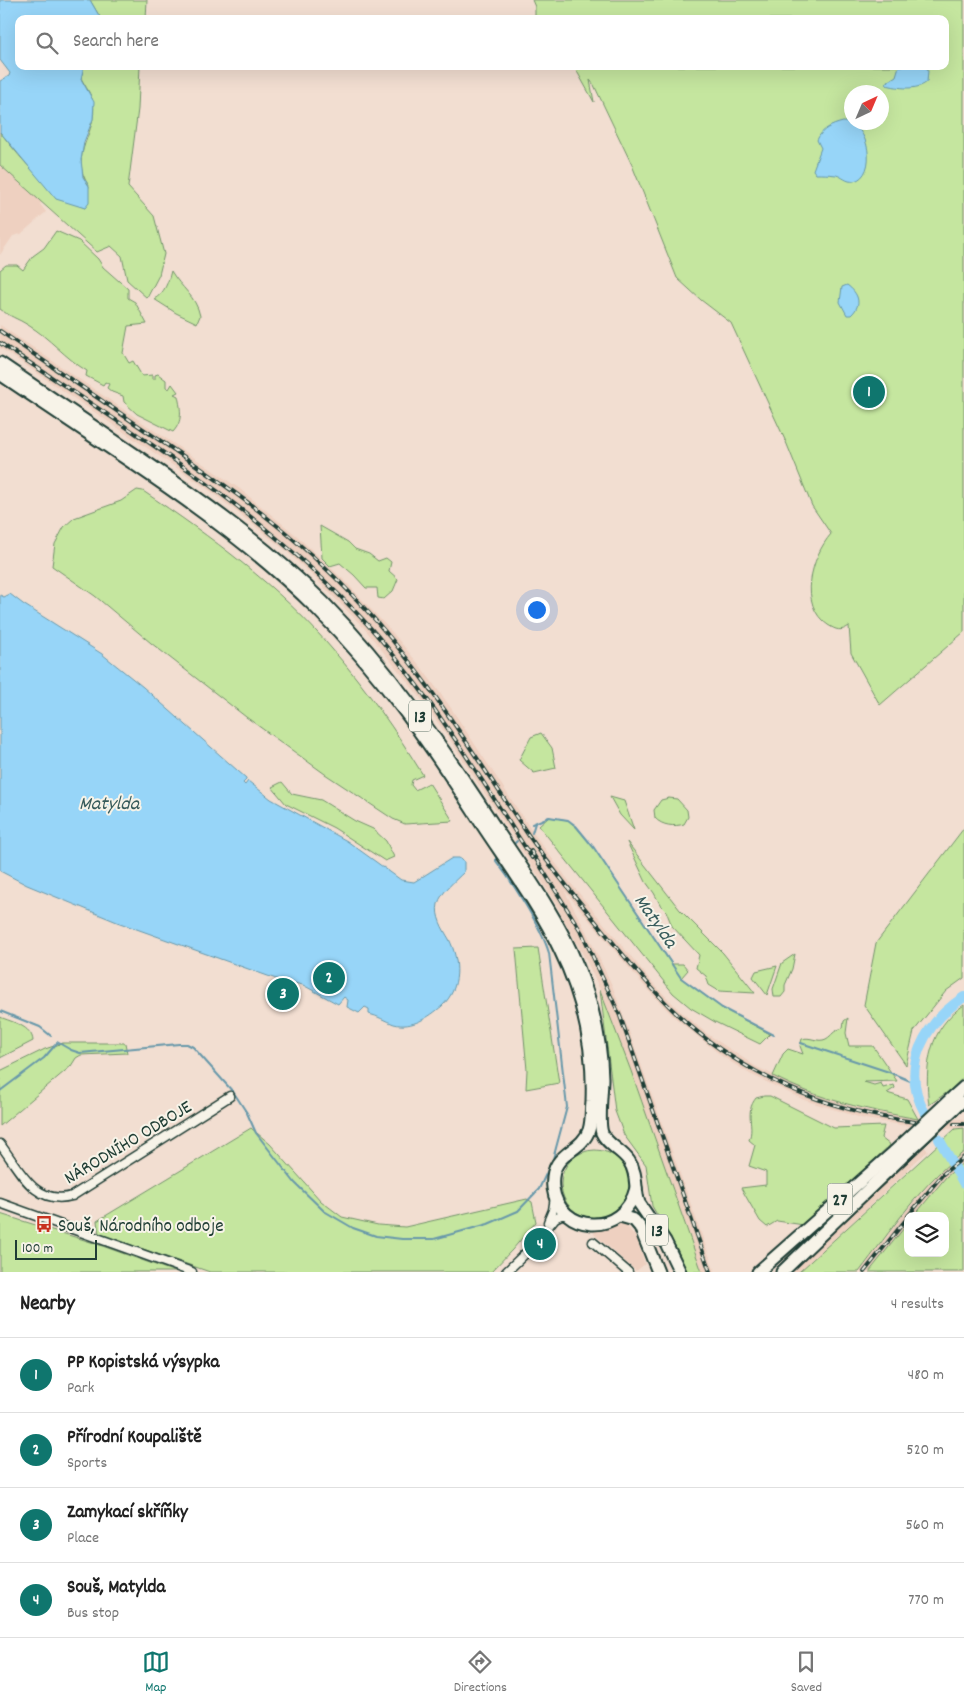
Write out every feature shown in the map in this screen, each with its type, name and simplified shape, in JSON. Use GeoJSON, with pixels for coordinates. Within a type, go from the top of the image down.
{"type":"FeatureCollection","features":[{"type":"Feature","properties":{"kind":"highway","name":"13"},"geometry":{"type":"LineString","coordinates":[[0,363],[182,487],[258,543],[323,602],[360,642],[417,712],[544,903],[570,948],[584,983],[597,1031],[602,1071],[602,1135],[623,1153],[631,1163],[636,1175],[639,1203],[665,1241],[680,1272]]}},
{"type":"Feature","properties":{"kind":"highway","name":"13"},"geometry":{"type":"LineString","coordinates":[[0,374],[180,496],[252,550],[316,608],[347,641],[388,688],[442,764],[536,907],[558,945],[576,987],[588,1032],[593,1079],[591,1125],[585,1139],[567,1152],[556,1167],[553,1179],[554,1194]]}},
{"type":"Feature","properties":{"kind":"highway","name":"27"},"geometry":{"type":"LineString","coordinates":[[782,1272],[898,1155],[960,1099],[964,1087]]}},
{"type":"Feature","properties":{"kind":"highway"},"geometry":{"type":"LineString","coordinates":[[577,1145],[601,1142],[613,1146]]}},
{"type":"Feature","properties":{"kind":"highway","name":"27"},"geometry":{"type":"LineString","coordinates":[[760,1270],[785,1246],[898,1155]]}},
{"type":"Feature","properties":{"kind":"highway"},"geometry":{"type":"LineString","coordinates":[[620,1216],[634,1198],[636,1188]]}},
{"type":"Feature","properties":{"kind":"highway"},"geometry":{"type":"LineString","coordinates":[[554,1194],[568,1215]]}},
{"type":"Feature","properties":{"kind":"highway","name":"13"},"geometry":{"type":"LineString","coordinates":[[568,1215],[581,1222],[596,1224],[611,1221],[620,1216],[634,1220],[640,1227],[658,1272]]}},
{"type":"Feature","properties":{"kind":"street","name":"NÁRODNÍHO ODBOJE"},"geometry":{"type":"LineString","coordinates":[[0,1144],[30,1184],[40,1194],[49,1198],[60,1199],[72,1196],[230,1096]]}},
{"type":"Feature","properties":{"kind":"street"},"geometry":{"type":"LineString","coordinates":[[546,1228],[553,1210],[554,1194]]}},
{"type":"Feature","properties":{"kind":"street"},"geometry":{"type":"LineString","coordinates":[[0,1203],[192,1272]]}},
{"type":"Feature","properties":{"kind":"street"},"geometry":{"type":"LineString","coordinates":[[506,1272],[530,1249],[557,1216],[568,1215]]}},
{"type":"Feature","properties":{"kind":"street"},"geometry":{"type":"LineString","coordinates":[[593,1242],[628,1272]]}},
{"type":"Feature","properties":{"kind":"shaded area"},"geometry":{"type":"Polygon","coordinates":[[[0,165],[27,187],[42,203],[40,204],[46,212],[21,234],[13,236],[0,255],[0,165]]]}},
{"type":"Feature","properties":{"kind":"shaded area"},"geometry":{"type":"Polygon","coordinates":[[[0,325],[240,489],[297,536],[346,582],[421,667],[449,705],[534,834],[569,881],[652,982],[679,1010],[706,1033],[755,1066],[807,1091],[867,1110],[915,1118],[964,1119],[964,1128],[914,1127],[865,1119],[804,1100],[750,1074],[723,1057],[673,1016],[646,988],[564,890],[612,985],[642,1067],[715,1272],[702,1272],[631,1071],[588,964],[552,897],[446,734],[419,696],[364,628],[285,550],[209,490],[0,348],[0,325]]]}},
{"type":"Feature","properties":{"kind":"shaded area"},"geometry":{"type":"Polygon","coordinates":[[[923,1145],[928,1151],[799,1272],[790,1272],[801,1259],[923,1145]]]}},
{"type":"Feature","properties":{"kind":"shaded area"},"geometry":{"type":"Polygon","coordinates":[[[964,1152],[964,1162],[946,1177],[917,1212],[906,1212],[921,1192],[940,1171],[964,1152]]]}},
{"type":"Feature","properties":{"kind":"shaded area"},"geometry":{"type":"Polygon","coordinates":[[[904,1214],[904,1228],[869,1272],[859,1272],[904,1214]]]}},
{"type":"Feature","properties":{"kind":"shaded area"},"geometry":{"type":"Polygon","coordinates":[[[621,1223],[626,1225],[637,1239],[645,1264],[636,1271],[594,1234],[595,1230],[605,1229],[621,1223]]]}},
{"type":"Feature","properties":{"kind":"green space"},"geometry":{"type":"Polygon","coordinates":[[[90,0],[147,0],[146,15],[99,15],[90,0]]]}},
{"type":"Feature","properties":{"kind":"green space"},"geometry":{"type":"Polygon","coordinates":[[[532,0],[964,0],[964,632],[880,705],[851,653],[849,626],[841,630],[831,627],[819,616],[813,606],[810,593],[813,568],[818,555],[831,534],[812,506],[786,442],[731,323],[701,300],[677,278],[632,165],[594,85],[590,80],[594,102],[576,70],[949,70],[949,15],[535,15],[535,7],[532,0]]]}},
{"type":"Feature","properties":{"kind":"green space"},"geometry":{"type":"Polygon","coordinates":[[[83,70],[140,70],[138,109],[128,187],[154,216],[164,254],[159,275],[147,298],[127,280],[122,256],[111,246],[97,252],[0,165],[0,132],[49,186],[60,195],[85,208],[89,186],[83,174],[81,164],[82,153],[94,114],[91,97],[81,78],[83,70]]]}},
{"type":"Feature","properties":{"kind":"green space"},"geometry":{"type":"Polygon","coordinates":[[[56,231],[79,241],[98,259],[103,267],[128,289],[128,298],[135,302],[147,324],[128,326],[123,353],[129,363],[133,361],[142,376],[152,375],[152,379],[155,379],[155,375],[158,374],[166,380],[166,387],[169,389],[172,384],[178,392],[174,394],[178,396],[180,415],[178,424],[173,432],[137,414],[124,402],[123,396],[107,388],[109,384],[105,382],[103,385],[86,376],[87,371],[43,336],[0,309],[0,270],[6,265],[17,265],[23,270],[33,256],[44,248],[56,231]]]}},
{"type":"Feature","properties":{"kind":"green space"},"geometry":{"type":"Polygon","coordinates":[[[171,271],[192,297],[198,309],[200,316],[197,323],[176,313],[154,299],[163,290],[171,271]]]}},
{"type":"Feature","properties":{"kind":"green space"},"geometry":{"type":"Polygon","coordinates":[[[137,490],[143,491],[219,545],[290,604],[345,664],[391,726],[423,775],[412,780],[411,785],[415,790],[429,783],[453,821],[405,824],[393,819],[325,774],[246,717],[151,643],[95,596],[52,566],[55,544],[64,527],[74,518],[121,501],[137,490]]]}},
{"type":"Feature","properties":{"kind":"green space"},"geometry":{"type":"Polygon","coordinates":[[[320,526],[348,542],[355,549],[369,554],[378,561],[386,558],[391,562],[389,571],[398,579],[393,591],[384,599],[378,598],[377,588],[366,588],[340,563],[330,566],[322,558],[320,526]]]}},
{"type":"Feature","properties":{"kind":"green space"},"geometry":{"type":"Polygon","coordinates":[[[541,733],[552,748],[556,768],[534,773],[519,760],[531,737],[541,733]]]}},
{"type":"Feature","properties":{"kind":"green space"},"geometry":{"type":"Polygon","coordinates":[[[282,782],[292,794],[321,800],[355,821],[373,829],[386,841],[394,857],[385,861],[334,828],[286,804],[272,787],[282,782]]]}},
{"type":"Feature","properties":{"kind":"green space"},"geometry":{"type":"Polygon","coordinates":[[[610,797],[624,801],[634,830],[620,815],[610,797]]]}},
{"type":"Feature","properties":{"kind":"green space"},"geometry":{"type":"Polygon","coordinates":[[[677,799],[687,810],[688,817],[684,824],[669,825],[661,823],[655,818],[654,810],[661,800],[677,799]]]}},
{"type":"Feature","properties":{"kind":"green space"},"geometry":{"type":"Polygon","coordinates":[[[549,817],[568,820],[594,848],[672,964],[683,964],[688,970],[681,978],[722,1008],[770,1034],[760,1044],[691,1008],[673,993],[539,826],[549,817]]]}},
{"type":"Feature","properties":{"kind":"green space"},"geometry":{"type":"Polygon","coordinates":[[[964,828],[964,978],[946,991],[914,1031],[906,1065],[864,1005],[876,943],[964,828]]]}},
{"type":"Feature","properties":{"kind":"green space"},"geometry":{"type":"Polygon","coordinates":[[[627,842],[680,910],[723,953],[755,993],[719,991],[709,985],[706,976],[696,968],[699,955],[672,926],[666,911],[646,882],[627,842]]]}},
{"type":"Feature","properties":{"kind":"green space"},"geometry":{"type":"Polygon","coordinates":[[[538,948],[559,1083],[526,1089],[527,1070],[516,949],[538,948]]]}},
{"type":"Feature","properties":{"kind":"green space"},"geometry":{"type":"Polygon","coordinates":[[[795,954],[792,969],[785,985],[785,992],[781,997],[774,997],[773,989],[782,963],[795,954]]]}},
{"type":"Feature","properties":{"kind":"green space"},"geometry":{"type":"Polygon","coordinates":[[[777,966],[767,995],[753,977],[756,971],[777,966]]]}},
{"type":"Feature","properties":{"kind":"green space"},"geometry":{"type":"Polygon","coordinates":[[[600,990],[631,1071],[702,1272],[687,1272],[677,1249],[652,1206],[646,1165],[624,1135],[615,1111],[600,990]]]}},
{"type":"Feature","properties":{"kind":"green space"},"geometry":{"type":"Polygon","coordinates":[[[964,1005],[964,1077],[949,1091],[929,1105],[927,1076],[936,1036],[952,1014],[964,1005]]]}},
{"type":"Feature","properties":{"kind":"green space"},"geometry":{"type":"Polygon","coordinates":[[[0,1017],[25,1028],[32,1036],[33,1041],[0,1058],[0,1017]]]}},
{"type":"Feature","properties":{"kind":"green space"},"geometry":{"type":"Polygon","coordinates":[[[848,1018],[846,1033],[849,1046],[873,1046],[897,1081],[864,1082],[874,1085],[881,1083],[883,1088],[894,1085],[895,1088],[887,1093],[907,1099],[918,1119],[862,1108],[826,1098],[773,1076],[783,1054],[788,1049],[803,1054],[800,1046],[802,1039],[826,1039],[843,1028],[844,1021],[848,1018]]]}},
{"type":"Feature","properties":{"kind":"green space"},"geometry":{"type":"Polygon","coordinates":[[[63,1043],[125,1043],[127,1053],[81,1055],[76,1058],[71,1066],[0,1126],[0,1071],[45,1049],[63,1043]]]}},
{"type":"Feature","properties":{"kind":"green space"},"geometry":{"type":"Polygon","coordinates":[[[770,1096],[834,1128],[884,1126],[881,1138],[890,1145],[804,1225],[777,1221],[767,1227],[760,1221],[741,1188],[766,1185],[766,1172],[749,1166],[755,1145],[749,1140],[751,1134],[750,1114],[752,1103],[756,1098],[770,1096]]]}},
{"type":"Feature","properties":{"kind":"green space"},"geometry":{"type":"Polygon","coordinates":[[[251,1128],[270,1144],[321,1201],[342,1217],[378,1225],[405,1227],[527,1199],[532,1202],[536,1222],[491,1272],[210,1272],[99,1234],[97,1221],[251,1128]]]}},
{"type":"Feature","properties":{"kind":"green space"},"geometry":{"type":"Polygon","coordinates":[[[964,1128],[964,1152],[921,1192],[859,1272],[799,1272],[955,1129],[964,1128]]]}},
{"type":"Feature","properties":{"kind":"green space"},"geometry":{"type":"Polygon","coordinates":[[[595,1150],[608,1153],[619,1160],[626,1171],[629,1184],[626,1197],[619,1208],[608,1215],[595,1218],[582,1215],[571,1208],[564,1197],[561,1184],[564,1171],[571,1160],[582,1153],[595,1150]]]}},
{"type":"Feature","properties":{"kind":"green space"},"geometry":{"type":"Polygon","coordinates":[[[964,1162],[964,1272],[869,1272],[904,1228],[904,1257],[949,1257],[949,1212],[917,1212],[946,1177],[964,1162]]]}},
{"type":"Feature","properties":{"kind":"green space"},"geometry":{"type":"Polygon","coordinates":[[[0,1214],[94,1243],[175,1272],[0,1272],[0,1214]]]}},
{"type":"Feature","properties":{"kind":"water"},"geometry":{"type":"Polygon","coordinates":[[[0,0],[90,0],[99,15],[15,15],[15,70],[83,70],[81,79],[94,102],[93,119],[84,142],[81,160],[83,177],[89,186],[89,203],[85,208],[56,199],[0,132],[0,81],[9,76],[10,73],[0,60],[0,0]]]}},
{"type":"Feature","properties":{"kind":"water"},"geometry":{"type":"Polygon","coordinates":[[[898,70],[928,71],[927,82],[918,87],[902,88],[886,85],[885,83],[896,76],[898,70]]]}},
{"type":"Feature","properties":{"kind":"water"},"geometry":{"type":"Polygon","coordinates":[[[844,122],[844,130],[859,130],[865,139],[868,149],[866,170],[862,177],[854,181],[849,181],[836,175],[816,174],[813,170],[821,148],[817,140],[827,128],[844,122]]]}},
{"type":"Feature","properties":{"kind":"water"},"geometry":{"type":"Polygon","coordinates":[[[847,285],[858,299],[857,307],[851,315],[847,315],[840,302],[842,287],[847,285]]]}},
{"type":"Feature","properties":{"kind":"water","name":"Matylda"},"geometry":{"type":"Polygon","coordinates":[[[10,594],[102,654],[143,687],[246,778],[243,783],[245,785],[248,781],[271,799],[347,841],[401,880],[414,882],[452,858],[459,858],[464,861],[464,872],[445,891],[437,909],[442,927],[453,947],[457,965],[453,991],[442,1006],[420,1021],[407,1025],[394,1024],[369,1014],[369,1009],[365,1007],[359,1013],[347,1007],[348,1000],[344,997],[338,1004],[303,985],[279,980],[117,922],[27,885],[0,871],[0,595],[4,597],[10,594]]]}},
{"type":"Feature","properties":{"kind":"waterway","name":"Matylda"},"geometry":{"type":"LineString","coordinates":[[532,824],[549,817],[568,820],[576,826],[594,848],[681,978],[722,1008],[774,1035]]}},
{"type":"Feature","properties":{"kind":"waterway"},"geometry":{"type":"LineString","coordinates":[[532,833],[535,823]]}},
{"type":"Feature","properties":{"kind":"waterway"},"geometry":{"type":"LineString","coordinates":[[513,845],[517,841]]}},
{"type":"Feature","properties":{"kind":"waterway"},"geometry":{"type":"LineString","coordinates":[[57,1042],[80,1053],[179,1044],[187,1044],[193,1047],[234,1093],[247,1113],[256,1133],[295,1183],[324,1211],[353,1228],[376,1236],[402,1239],[434,1239],[488,1224],[518,1211],[539,1189],[553,1159],[567,1107],[549,953],[540,930],[496,861],[496,855]]}},
{"type":"Feature","properties":{"kind":"waterway"},"geometry":{"type":"LineString","coordinates":[[925,1113],[914,1079],[915,1063],[920,1048],[927,1033],[937,1020],[964,997]]}},
{"type":"Feature","properties":{"kind":"waterway"},"geometry":{"type":"LineString","coordinates":[[0,1011],[40,1027],[51,1036]]}},
{"type":"Feature","properties":{"kind":"waterway"},"geometry":{"type":"LineString","coordinates":[[0,1091],[44,1058],[57,1043]]}},
{"type":"Feature","properties":{"kind":"waterway","name":"Matylda"},"geometry":{"type":"LineString","coordinates":[[801,1043],[889,1072],[915,1083]]}},
{"type":"Feature","properties":{"kind":"waterway"},"geometry":{"type":"LineString","coordinates":[[939,1139],[964,1184]]}},
{"type":"Feature","properties":{"kind":"tram line"},"geometry":{"type":"LineString","coordinates":[[791,1272],[964,1109]]}},
{"type":"Feature","properties":{"kind":"railway"},"geometry":{"type":"LineString","coordinates":[[0,331],[258,510],[309,553],[357,600],[427,685],[529,836],[568,888],[650,986],[701,1035],[728,1055],[786,1087],[849,1109],[915,1122]]}},
{"type":"Feature","properties":{"kind":"railway"},"geometry":{"type":"LineString","coordinates":[[0,343],[145,439],[192,473],[238,507],[326,582],[367,624],[434,708],[532,858]]}},
{"type":"Feature","properties":{"kind":"railway"},"geometry":{"type":"LineString","coordinates":[[531,851],[582,933],[620,1016],[710,1272]]}},
{"type":"Feature","properties":{"kind":"railway"},"geometry":{"type":"LineString","coordinates":[[954,1124],[964,1124]]}},
{"type":"Feature","properties":{"kind":"railway"},"geometry":{"type":"LineString","coordinates":[[911,1212],[943,1174],[964,1157]]}},
{"type":"Feature","properties":{"kind":"railway"},"geometry":{"type":"LineString","coordinates":[[864,1272],[904,1222]]}},
{"type":"Feature","properties":{"kind":"place","name":"PP Kopistská výsypka"},"geometry":{"type":"Point","coordinates":[869,392]}},
{"type":"Feature","properties":{"kind":"place","name":"Přírodní Koupaliště"},"geometry":{"type":"Point","coordinates":[329,978]}},
{"type":"Feature","properties":{"kind":"place","name":"Zamykací skříňky"},"geometry":{"type":"Point","coordinates":[283,994]}},
{"type":"Feature","properties":{"kind":"place","name":"Souš, Národního odboje"},"geometry":{"type":"Point","coordinates":[44,1224]}},
{"type":"Feature","properties":{"kind":"place","name":"Souš, Matylda"},"geometry":{"type":"Point","coordinates":[540,1244]}}]}
